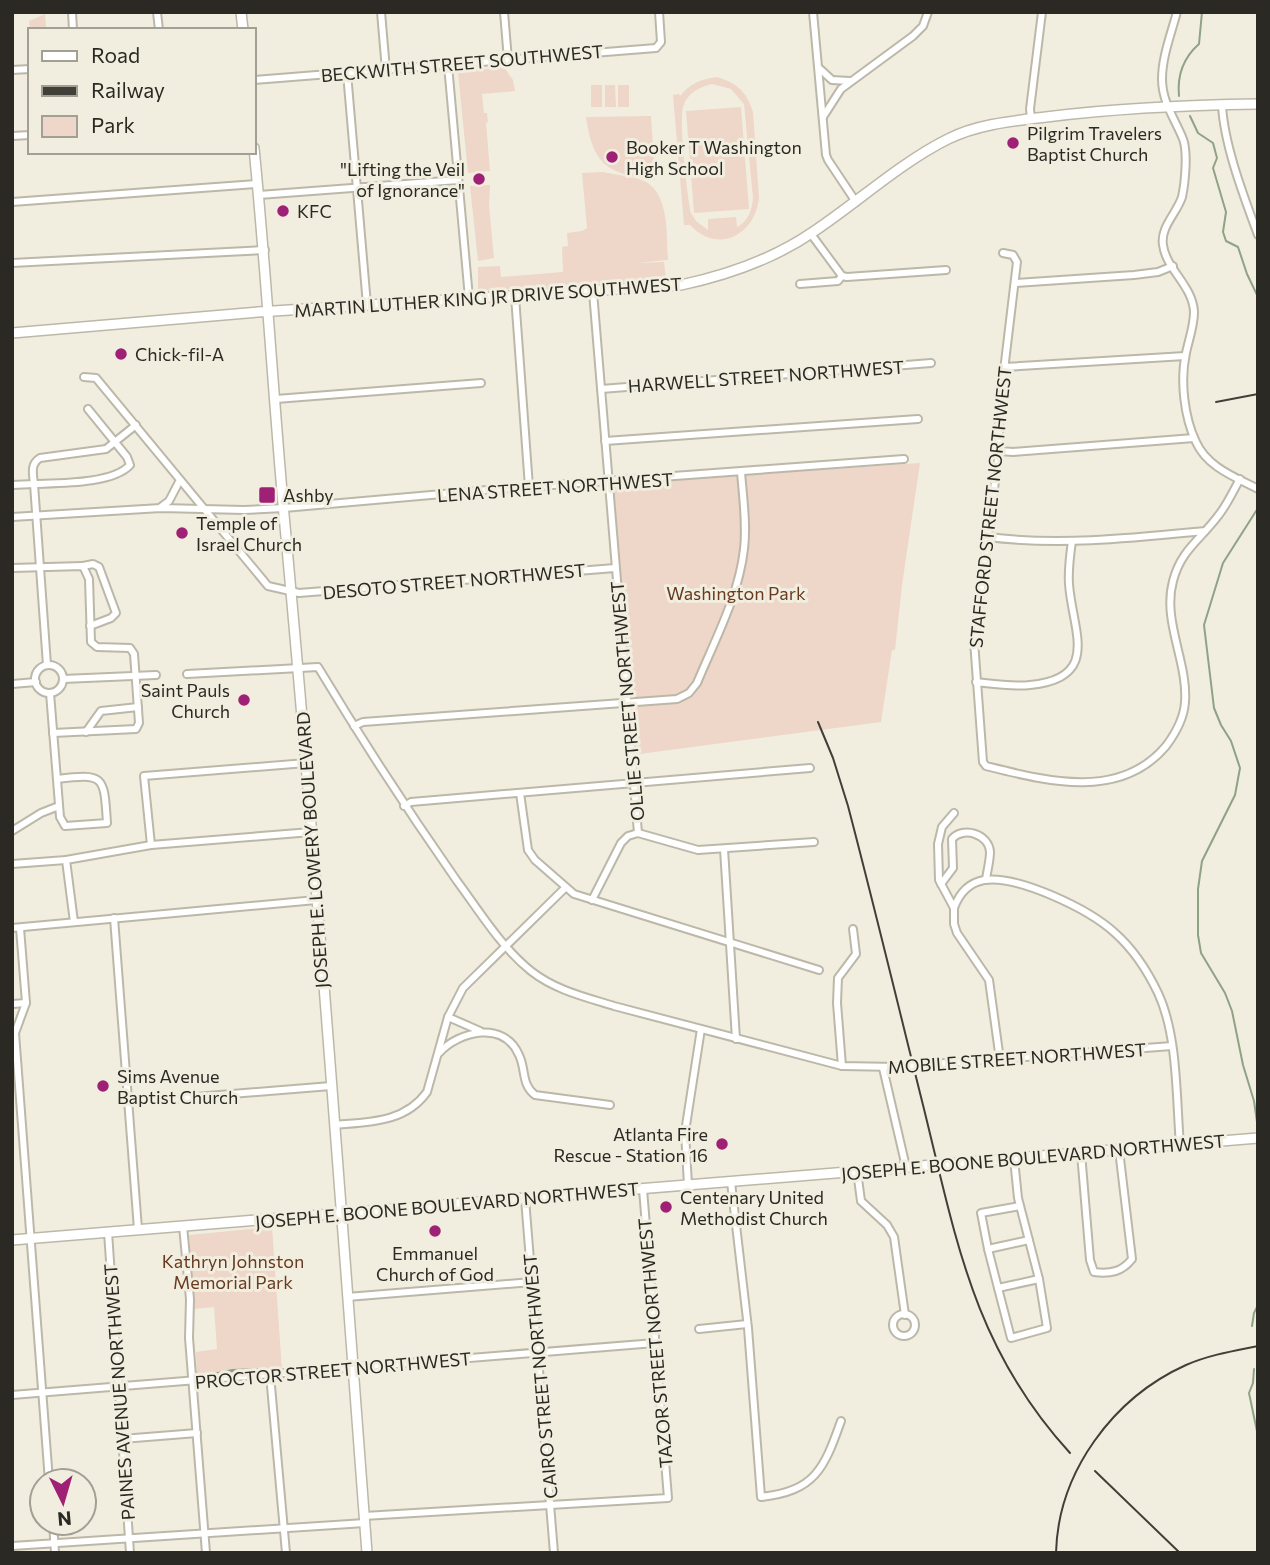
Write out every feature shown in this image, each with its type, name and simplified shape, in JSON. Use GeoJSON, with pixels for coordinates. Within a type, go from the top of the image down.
{"type":"FeatureCollection","features":[{"type":"Feature","properties":{"kind":"main road","name":"MARTIN LUTHER KING JR DRIVE SOUTHWEST"},"geometry":{"type":"LineString","coordinates":[[12,333],[367,305],[657,288],[710,279],[760,262],[811,234],[925,152],[949,139],[982,127],[1097,110],[1258,104]]}},
{"type":"Feature","properties":{"kind":"main road","name":"JOSEPH E. LOWERY BOULEVARD"},"geometry":{"type":"LineString","coordinates":[[254,154],[265,250],[367,1553]]}},
{"type":"Feature","properties":{"kind":"main road","name":"JOSEPH E. BOONE BOULEVARD NORTHWEST"},"geometry":{"type":"LineString","coordinates":[[12,1240],[1255,1139]]}},
{"type":"Feature","properties":{"kind":"street"},"geometry":{"type":"LineString","coordinates":[[381,12],[386,70]]}},
{"type":"Feature","properties":{"kind":"street"},"geometry":{"type":"LineString","coordinates":[[504,12],[508,60]]}},
{"type":"Feature","properties":{"kind":"street","name":"BECKWITH STREET SOUTHWEST"},"geometry":{"type":"LineString","coordinates":[[256,80],[656,48],[661,42],[659,12]]}},
{"type":"Feature","properties":{"kind":"street"},"geometry":{"type":"LineString","coordinates":[[813,12],[828,160],[856,201]]}},
{"type":"Feature","properties":{"kind":"street"},"geometry":{"type":"LineString","coordinates":[[823,117],[834,97],[850,81],[914,36],[923,26],[928,12]]}},
{"type":"Feature","properties":{"kind":"street"},"geometry":{"type":"LineString","coordinates":[[1031,118],[1042,12]]}},
{"type":"Feature","properties":{"kind":"street"},"geometry":{"type":"LineString","coordinates":[[1177,12],[1162,80],[1166,106],[1186,151],[1182,198],[1164,230],[1162,242],[1165,253],[1190,294],[1194,308],[1194,322],[1185,356],[1185,399],[1199,450],[1209,461],[1258,489]]}},
{"type":"Feature","properties":{"kind":"street"},"geometry":{"type":"LineString","coordinates":[[448,65],[469,298]]}},
{"type":"Feature","properties":{"kind":"street"},"geometry":{"type":"LineString","coordinates":[[818,68],[832,80],[850,81]]}},
{"type":"Feature","properties":{"kind":"street"},"geometry":{"type":"LineString","coordinates":[[347,73],[367,305]]}},
{"type":"Feature","properties":{"kind":"street"},"geometry":{"type":"LineString","coordinates":[[1222,105],[1226,131],[1258,235]]}},
{"type":"Feature","properties":{"kind":"street"},"geometry":{"type":"LineString","coordinates":[[259,195],[458,180]]}},
{"type":"Feature","properties":{"kind":"street"},"geometry":{"type":"LineString","coordinates":[[12,202],[257,184]]}},
{"type":"Feature","properties":{"kind":"street"},"geometry":{"type":"LineString","coordinates":[[811,234],[842,276]]}},
{"type":"Feature","properties":{"kind":"street"},"geometry":{"type":"LineString","coordinates":[[12,263],[265,250]]}},
{"type":"Feature","properties":{"kind":"street","name":"STAFFORD STREET NORTHWEST"},"geometry":{"type":"LineString","coordinates":[[1003,253],[1013,255],[1017,262],[999,412],[999,451],[974,641],[983,762],[986,766],[1029,776],[1094,783],[1129,775],[1159,754],[1177,729],[1185,702],[1171,611],[1172,583],[1184,555],[1205,531]]}},
{"type":"Feature","properties":{"kind":"street"},"geometry":{"type":"LineString","coordinates":[[1015,283],[1134,275],[1158,272],[1173,266]]}},
{"type":"Feature","properties":{"kind":"street"},"geometry":{"type":"LineString","coordinates":[[800,284],[838,281],[842,276],[946,270]]}},
{"type":"Feature","properties":{"kind":"street","name":"OLLIE STREET NORTHWEST"},"geometry":{"type":"LineString","coordinates":[[593,292],[638,833],[698,850],[814,842]]}},
{"type":"Feature","properties":{"kind":"street"},"geometry":{"type":"LineString","coordinates":[[515,296],[529,487]]}},
{"type":"Feature","properties":{"kind":"street"},"geometry":{"type":"LineString","coordinates":[[1004,367],[1185,356]]}},
{"type":"Feature","properties":{"kind":"street","name":"HARWELL STREET NORTHWEST"},"geometry":{"type":"LineString","coordinates":[[601,388],[931,363]]}},
{"type":"Feature","properties":{"kind":"street"},"geometry":{"type":"LineString","coordinates":[[84,377],[96,378],[268,586],[292,593]]}},
{"type":"Feature","properties":{"kind":"street"},"geometry":{"type":"LineString","coordinates":[[276,399],[481,383]]}},
{"type":"Feature","properties":{"kind":"street"},"geometry":{"type":"LineString","coordinates":[[12,485],[89,480],[126,470],[130,465],[127,457],[88,409]]}},
{"type":"Feature","properties":{"kind":"street"},"geometry":{"type":"LineString","coordinates":[[605,441],[918,419]]}},
{"type":"Feature","properties":{"kind":"street"},"geometry":{"type":"LineString","coordinates":[[47,665],[32,467],[35,461],[106,449],[136,425]]}},
{"type":"Feature","properties":{"kind":"street"},"geometry":{"type":"LineString","coordinates":[[999,451],[1194,438]]}},
{"type":"Feature","properties":{"kind":"street","name":"LENA STREET NORTHWEST"},"geometry":{"type":"LineString","coordinates":[[12,517],[161,508],[284,508],[904,459]]}},
{"type":"Feature","properties":{"kind":"street"},"geometry":{"type":"LineString","coordinates":[[354,726],[363,722],[677,699],[689,693],[697,683],[733,595],[741,568],[745,530],[741,472]]}},
{"type":"Feature","properties":{"kind":"street"},"geometry":{"type":"LineString","coordinates":[[988,537],[1117,540],[1205,531],[1219,516],[1240,479]]}},
{"type":"Feature","properties":{"kind":"street"},"geometry":{"type":"LineString","coordinates":[[161,508],[169,501],[180,480]]}},
{"type":"Feature","properties":{"kind":"street"},"geometry":{"type":"LineString","coordinates":[[976,682],[1033,685],[1061,676],[1073,666],[1079,640],[1069,584],[1072,541]]}},
{"type":"Feature","properties":{"kind":"street"},"geometry":{"type":"LineString","coordinates":[[12,568],[39,564],[93,564],[99,567],[116,613],[111,618],[90,626]]}},
{"type":"Feature","properties":{"kind":"street"},"geometry":{"type":"LineString","coordinates":[[53,733],[136,729],[139,723],[134,654],[130,648],[97,647],[91,642],[89,579],[83,566]]}},
{"type":"Feature","properties":{"kind":"street","name":"DESOTO STREET NORTHWEST"},"geometry":{"type":"LineString","coordinates":[[292,593],[615,568]]}},
{"type":"Feature","properties":{"kind":"street"},"geometry":{"type":"LineString","coordinates":[[47,665],[59,669],[63,679],[59,688],[50,692],[40,689],[36,682],[37,672],[47,665]]}},
{"type":"Feature","properties":{"kind":"street"},"geometry":{"type":"LineString","coordinates":[[187,674],[293,667],[298,669]]}},
{"type":"Feature","properties":{"kind":"street","name":"MOBILE STREET NORTHWEST"},"geometry":{"type":"LineString","coordinates":[[298,669],[318,667],[404,806],[505,946],[531,972],[559,988],[701,1030],[842,1066],[862,1068],[1172,1046]]}},
{"type":"Feature","properties":{"kind":"street"},"geometry":{"type":"LineString","coordinates":[[63,679],[156,675]]}},
{"type":"Feature","properties":{"kind":"street"},"geometry":{"type":"LineString","coordinates":[[12,684],[36,682]]}},
{"type":"Feature","properties":{"kind":"street"},"geometry":{"type":"LineString","coordinates":[[50,692],[60,817],[65,826],[107,823],[104,785],[99,780],[79,776],[57,779]]}},
{"type":"Feature","properties":{"kind":"street"},"geometry":{"type":"LineString","coordinates":[[86,732],[101,711],[138,706]]}},
{"type":"Feature","properties":{"kind":"street"},"geometry":{"type":"LineString","coordinates":[[151,845],[144,776],[306,763]]}},
{"type":"Feature","properties":{"kind":"street"},"geometry":{"type":"LineString","coordinates":[[404,806],[411,803],[810,768]]}},
{"type":"Feature","properties":{"kind":"street"},"geometry":{"type":"LineString","coordinates":[[520,793],[528,850],[535,860],[574,894],[819,970]]}},
{"type":"Feature","properties":{"kind":"street"},"geometry":{"type":"LineString","coordinates":[[12,831],[41,813],[59,806]]}},
{"type":"Feature","properties":{"kind":"street"},"geometry":{"type":"LineString","coordinates":[[954,813],[942,827],[937,844],[941,884],[954,908]]}},
{"type":"Feature","properties":{"kind":"street"},"geometry":{"type":"LineString","coordinates":[[941,884],[953,868],[952,839],[962,832],[970,831],[988,843],[990,850],[986,880]]}},
{"type":"Feature","properties":{"kind":"street"},"geometry":{"type":"LineString","coordinates":[[12,864],[66,860],[151,845],[311,832]]}},
{"type":"Feature","properties":{"kind":"street"},"geometry":{"type":"LineString","coordinates":[[592,900],[621,843],[628,836],[638,833]]}},
{"type":"Feature","properties":{"kind":"street"},"geometry":{"type":"LineString","coordinates":[[724,849],[736,1039]]}},
{"type":"Feature","properties":{"kind":"street"},"geometry":{"type":"LineString","coordinates":[[66,860],[74,922]]}},
{"type":"Feature","properties":{"kind":"street"},"geometry":{"type":"LineString","coordinates":[[1000,1060],[989,980],[957,933],[954,924],[957,900],[967,888],[986,880],[996,880],[1055,896],[1077,906],[1114,932],[1142,965],[1156,989],[1169,1024],[1180,1145]]}},
{"type":"Feature","properties":{"kind":"street"},"geometry":{"type":"LineString","coordinates":[[334,1125],[384,1120],[410,1110],[427,1093],[448,1017],[463,988],[565,888]]}},
{"type":"Feature","properties":{"kind":"street"},"geometry":{"type":"LineString","coordinates":[[49,1467],[32,1238],[15,1074],[15,1033],[26,1003],[16,928],[316,900]]}},
{"type":"Feature","properties":{"kind":"street"},"geometry":{"type":"LineString","coordinates":[[114,918],[138,1230]]}},
{"type":"Feature","properties":{"kind":"street"},"geometry":{"type":"LineString","coordinates":[[842,1066],[837,989],[840,973],[856,954],[853,929]]}},
{"type":"Feature","properties":{"kind":"street"},"geometry":{"type":"LineString","coordinates":[[12,1004],[26,1003]]}},
{"type":"Feature","properties":{"kind":"street"},"geometry":{"type":"LineString","coordinates":[[448,1017],[482,1032]]}},
{"type":"Feature","properties":{"kind":"street"},"geometry":{"type":"LineString","coordinates":[[688,1185],[685,1132],[701,1030]]}},
{"type":"Feature","properties":{"kind":"street"},"geometry":{"type":"LineString","coordinates":[[438,1055],[454,1040],[470,1033],[500,1035],[514,1045],[521,1057],[526,1085],[535,1096],[610,1105]]}},
{"type":"Feature","properties":{"kind":"street"},"geometry":{"type":"LineString","coordinates":[[883,1068],[906,1167]]}},
{"type":"Feature","properties":{"kind":"street"},"geometry":{"type":"LineString","coordinates":[[172,1099],[331,1086]]}},
{"type":"Feature","properties":{"kind":"street"},"geometry":{"type":"LineString","coordinates":[[1081,1153],[1090,1260],[1094,1272],[1104,1273],[1125,1267],[1132,1259],[1119,1150]]}},
{"type":"Feature","properties":{"kind":"street"},"geometry":{"type":"LineString","coordinates":[[1014,1159],[1020,1206],[1039,1279],[1047,1328],[1011,1338],[981,1213],[1020,1206]]}},
{"type":"Feature","properties":{"kind":"street"},"geometry":{"type":"LineString","coordinates":[[857,1171],[861,1201],[887,1225],[894,1237],[905,1315]]}},
{"type":"Feature","properties":{"kind":"street"},"geometry":{"type":"LineString","coordinates":[[731,1182],[747,1324],[761,1497],[789,1492],[812,1479],[827,1461],[841,1421]]}},
{"type":"Feature","properties":{"kind":"street","name":"TAZOR STREET NORTHWEST"},"geometry":{"type":"LineString","coordinates":[[550,1504],[668,1498],[643,1189]]}},
{"type":"Feature","properties":{"kind":"street","name":"CAIRO STREET NORTHWEST"},"geometry":{"type":"LineString","coordinates":[[525,1199],[554,1553]]}},
{"type":"Feature","properties":{"kind":"street"},"geometry":{"type":"LineString","coordinates":[[183,1226],[206,1553]]}},
{"type":"Feature","properties":{"kind":"street","name":"PAINES AVENUE NORTHWEST"},"geometry":{"type":"LineString","coordinates":[[108,1232],[130,1553]]}},
{"type":"Feature","properties":{"kind":"street"},"geometry":{"type":"LineString","coordinates":[[988,1249],[1029,1240]]}},
{"type":"Feature","properties":{"kind":"street"},"geometry":{"type":"LineString","coordinates":[[998,1288],[1039,1279]]}},
{"type":"Feature","properties":{"kind":"street"},"geometry":{"type":"LineString","coordinates":[[347,1297],[532,1283]]}},
{"type":"Feature","properties":{"kind":"street"},"geometry":{"type":"LineString","coordinates":[[699,1329],[747,1324]]}},
{"type":"Feature","properties":{"kind":"street","name":"PROCTOR STREET NORTHWEST"},"geometry":{"type":"LineString","coordinates":[[12,1395],[655,1343]]}},
{"type":"Feature","properties":{"kind":"street"},"geometry":{"type":"LineString","coordinates":[[270,1375],[286,1553]]}},
{"type":"Feature","properties":{"kind":"street"},"geometry":{"type":"LineString","coordinates":[[122,1439],[197,1433]]}},
{"type":"Feature","properties":{"kind":"street"},"geometry":{"type":"LineString","coordinates":[[12,1546],[283,1528],[550,1504]]}},
{"type":"Feature","properties":{"kind":"street"},"geometry":{"type":"LineString","coordinates":[[53,1537],[55,1553]]}},
{"type":"Feature","properties":{"kind":"green space"},"geometry":{"type":"Polygon","coordinates":[[[45,14],[46,27],[30,28],[29,21],[45,14]]]}},
{"type":"Feature","properties":{"kind":"green space"},"geometry":{"type":"Polygon","coordinates":[[[504,67],[513,80],[515,91],[482,94],[488,122],[490,171],[468,173],[458,72],[504,67]]]}},
{"type":"Feature","properties":{"kind":"green space"},"geometry":{"type":"Polygon","coordinates":[[[717,77],[736,85],[748,99],[753,112],[759,198],[756,211],[743,231],[734,237],[723,239],[712,239],[690,225],[684,225],[673,95],[680,96],[696,83],[717,77]],[[712,84],[703,87],[691,94],[683,107],[683,143],[691,213],[696,221],[708,230],[708,219],[736,217],[737,227],[741,225],[749,215],[753,198],[744,104],[731,89],[712,84]]]}},
{"type":"Feature","properties":{"kind":"green space"},"geometry":{"type":"Polygon","coordinates":[[[591,85],[602,85],[602,107],[591,107],[591,85]]]}},
{"type":"Feature","properties":{"kind":"green space"},"geometry":{"type":"Polygon","coordinates":[[[605,85],[615,85],[616,107],[605,107],[605,85]]]}},
{"type":"Feature","properties":{"kind":"green space"},"geometry":{"type":"Polygon","coordinates":[[[618,85],[629,85],[629,107],[618,107],[618,85]]]}},
{"type":"Feature","properties":{"kind":"green space"},"geometry":{"type":"Polygon","coordinates":[[[741,107],[749,209],[694,213],[686,111],[741,107]]]}},
{"type":"Feature","properties":{"kind":"green space"},"geometry":{"type":"Polygon","coordinates":[[[651,116],[655,180],[625,175],[605,165],[593,147],[586,117],[651,116]]]}},
{"type":"Feature","properties":{"kind":"green space"},"geometry":{"type":"Polygon","coordinates":[[[603,172],[631,177],[654,188],[665,217],[668,260],[637,263],[664,262],[666,280],[478,291],[478,267],[500,266],[501,277],[563,272],[562,247],[568,246],[567,233],[587,228],[582,173],[603,172]]]}},
{"type":"Feature","properties":{"kind":"green space"},"geometry":{"type":"Polygon","coordinates":[[[490,185],[489,206],[494,258],[478,261],[470,186],[490,185]]]}},
{"type":"Feature","properties":{"kind":"green space","name":"Washington Park"},"geometry":{"type":"Polygon","coordinates":[[[920,463],[895,650],[892,650],[881,722],[632,755],[608,484],[920,463]]]}},
{"type":"Feature","properties":{"kind":"green space","name":"Kathryn Johnston Memorial Park"},"geometry":{"type":"Polygon","coordinates":[[[272,1227],[282,1370],[197,1377],[196,1352],[217,1349],[214,1307],[193,1309],[189,1235],[272,1227]]]}},
{"type":"Feature","properties":{"kind":"shaded area"},"geometry":{"type":"Polygon","coordinates":[[[265,1368],[269,1371],[204,1377],[232,1369],[265,1368]]]}},
{"type":"Feature","properties":{"kind":"waterway"},"geometry":{"type":"LineString","coordinates":[[1179,96],[1182,67],[1199,44],[1202,12]]}},
{"type":"Feature","properties":{"kind":"waterway"},"geometry":{"type":"LineString","coordinates":[[1190,116],[1198,133],[1213,143],[1217,158],[1213,168],[1226,212],[1223,232],[1226,241],[1238,247],[1258,297]]}},
{"type":"Feature","properties":{"kind":"waterway"},"geometry":{"type":"LineString","coordinates":[[1258,508],[1223,563],[1204,625],[1214,708],[1231,741],[1240,768],[1235,795],[1202,861],[1198,889],[1198,935],[1201,953],[1225,993],[1232,1011],[1243,1065],[1254,1101],[1258,1129]]}},
{"type":"Feature","properties":{"kind":"waterway"},"geometry":{"type":"LineString","coordinates":[[1252,1326],[1258,1305]]}},
{"type":"Feature","properties":{"kind":"waterway"},"geometry":{"type":"LineString","coordinates":[[1254,1369],[1249,1393],[1258,1436]]}},
{"type":"Feature","properties":{"kind":"railway"},"geometry":{"type":"LineString","coordinates":[[1216,402],[1258,394]]}},
{"type":"Feature","properties":{"kind":"railway"},"geometry":{"type":"LineString","coordinates":[[818,722],[848,806],[958,1246],[990,1331],[1011,1373],[1037,1413],[1070,1453]]}},
{"type":"Feature","properties":{"kind":"railway"},"geometry":{"type":"LineString","coordinates":[[1056,1553],[1059,1523],[1067,1494],[1094,1441],[1113,1418],[1135,1397],[1186,1365],[1258,1346]]}},
{"type":"Feature","properties":{"kind":"railway"},"geometry":{"type":"LineString","coordinates":[[1095,1471],[1180,1553]]}},
{"type":"Feature","properties":{"kind":"place","name":"Pilgrim Travelers Baptist Church"},"geometry":{"type":"Point","coordinates":[1013,143]}},
{"type":"Feature","properties":{"kind":"place","name":"Booker T Washington High School"},"geometry":{"type":"Point","coordinates":[612,157]}},
{"type":"Feature","properties":{"kind":"place","name":"\"Lifting the Veil of Ignorance\""},"geometry":{"type":"Point","coordinates":[479,179]}},
{"type":"Feature","properties":{"kind":"place","name":"KFC"},"geometry":{"type":"Point","coordinates":[283,211]}},
{"type":"Feature","properties":{"kind":"place","name":"Chick-fil-A"},"geometry":{"type":"Point","coordinates":[121,354]}},
{"type":"Feature","properties":{"kind":"place","name":"Ashby"},"geometry":{"type":"Point","coordinates":[267,495]}},
{"type":"Feature","properties":{"kind":"place","name":"Temple of Israel Church"},"geometry":{"type":"Point","coordinates":[182,533]}},
{"type":"Feature","properties":{"kind":"place","name":"Saint Pauls Church"},"geometry":{"type":"Point","coordinates":[244,700]}},
{"type":"Feature","properties":{"kind":"place","name":"Sims Avenue Baptist Church"},"geometry":{"type":"Point","coordinates":[103,1086]}},
{"type":"Feature","properties":{"kind":"place","name":"Atlanta Fire Rescue - Station 16"},"geometry":{"type":"Point","coordinates":[722,1144]}},
{"type":"Feature","properties":{"kind":"place","name":"Centenary United Methodist Church"},"geometry":{"type":"Point","coordinates":[666,1207]}},
{"type":"Feature","properties":{"kind":"place","name":"Emmanuel Church of God"},"geometry":{"type":"Point","coordinates":[435,1231]}}]}
